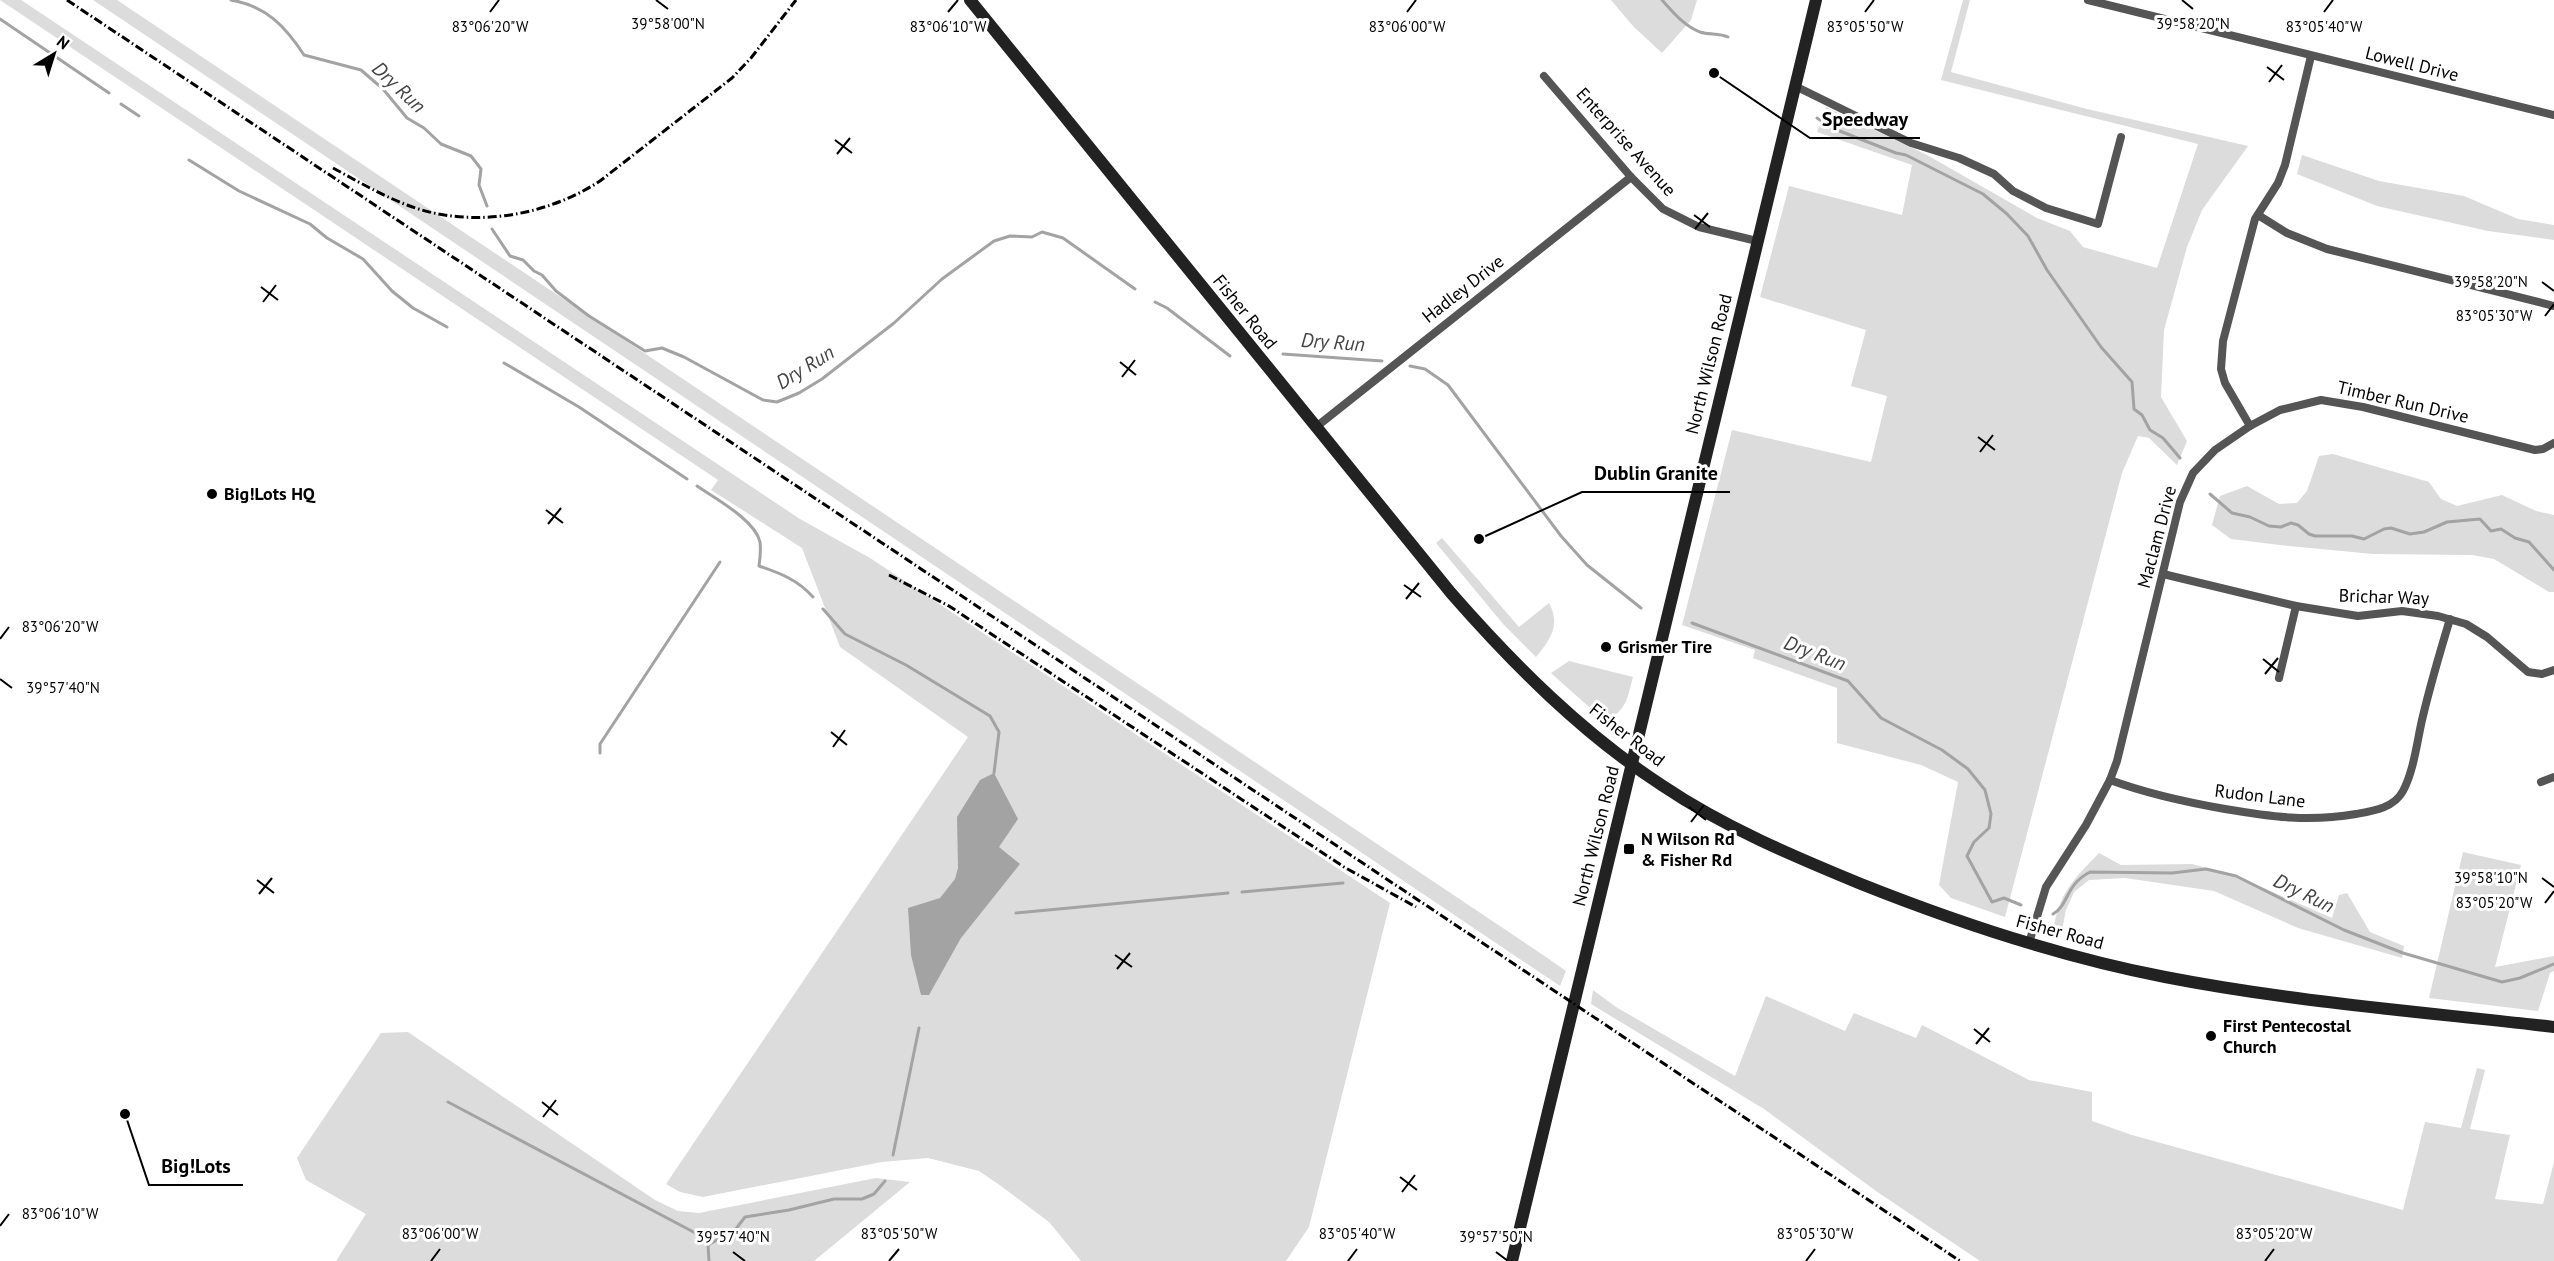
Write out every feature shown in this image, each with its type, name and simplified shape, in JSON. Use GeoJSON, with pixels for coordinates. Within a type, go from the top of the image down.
{"type":"FeatureCollection","features":[{"type":"Feature","properties":{"kind":"main road","name":"Fisher Road"},"geometry":{"type":"LineString","coordinates":[[970,0],[1448,590],[1489,636],[1600,740],[1694,805],[1814,865],[1943,915],[2029,943],[2164,977],[2242,990],[2554,1027]]}},
{"type":"Feature","properties":{"kind":"main road","name":"North Wilson Road"},"geometry":{"type":"LineString","coordinates":[[1512,1261],[1816,0]]}},
{"type":"Feature","properties":{"kind":"street","name":"Lowell Drive"},"geometry":{"type":"LineString","coordinates":[[2088,0],[2554,116]]}},
{"type":"Feature","properties":{"kind":"street"},"geometry":{"type":"LineString","coordinates":[[2250,426],[2225,383],[2221,355],[2247,245],[2258,215],[2278,183],[2285,165],[2311,56]]}},
{"type":"Feature","properties":{"kind":"street","name":"Enterprise Avenue"},"geometry":{"type":"LineString","coordinates":[[1544,76],[1654,202],[1687,223],[1757,242]]}},
{"type":"Feature","properties":{"kind":"street"},"geometry":{"type":"LineString","coordinates":[[1796,86],[1911,143],[1959,158],[1994,174],[2013,191],[2046,208],[2098,224],[2121,136]]}},
{"type":"Feature","properties":{"kind":"street","name":"Hadley Drive"},"geometry":{"type":"LineString","coordinates":[[1316,427],[1631,177]]}},
{"type":"Feature","properties":{"kind":"street"},"geometry":{"type":"LineString","coordinates":[[2258,215],[2287,233],[2327,249],[2554,306]]}},
{"type":"Feature","properties":{"kind":"street","name":"Timber Run Drive"},"geometry":{"type":"LineString","coordinates":[[2250,426],[2280,410],[2321,400],[2363,407],[2535,450],[2552,445]]}},
{"type":"Feature","properties":{"kind":"street","name":"Maclam Drive"},"geometry":{"type":"LineString","coordinates":[[2029,943],[2046,887],[2086,825],[2110,780],[2134,693],[2180,502],[2193,473],[2215,450],[2250,426]]}},
{"type":"Feature","properties":{"kind":"street","name":"Brichar Way"},"geometry":{"type":"LineString","coordinates":[[2163,574],[2296,606],[2358,616],[2402,611],[2423,612],[2466,624],[2487,637],[2528,672],[2542,674],[2554,670]]}},
{"type":"Feature","properties":{"kind":"street"},"geometry":{"type":"LineString","coordinates":[[2279,678],[2296,606]]}},
{"type":"Feature","properties":{"kind":"street","name":"Rudon Lane"},"geometry":{"type":"LineString","coordinates":[[2110,780],[2166,799],[2301,820],[2377,810],[2392,804],[2403,792],[2408,777],[2450,619]]}},
{"type":"Feature","properties":{"kind":"street"},"geometry":{"type":"LineString","coordinates":[[2541,782],[2554,777]]}},
{"type":"Feature","properties":{"kind":"shaded area"},"geometry":{"type":"Polygon","coordinates":[[[0,0],[21,0],[800,519],[870,558],[1390,903],[1309,1227],[1286,1261],[1081,1261],[1049,1222],[979,1171],[928,1158],[882,1162],[703,1197],[680,1192],[666,1184],[968,737],[840,647],[802,548],[711,490],[718,480],[0,0]]]}},
{"type":"Feature","properties":{"kind":"shaded area"},"geometry":{"type":"Polygon","coordinates":[[[93,0],[117,0],[1546,957],[1566,971],[1560,986],[93,0]]]}},
{"type":"Feature","properties":{"kind":"shaded area"},"geometry":{"type":"Polygon","coordinates":[[[1611,0],[1697,0],[1691,20],[1662,53],[1633,26],[1611,0]]]}},
{"type":"Feature","properties":{"kind":"shaded area"},"geometry":{"type":"Polygon","coordinates":[[[1963,0],[1970,0],[1951,72],[2087,109],[2248,146],[2202,210],[2187,247],[2164,330],[2161,397],[2187,441],[2177,465],[2149,438],[2138,436],[2122,473],[2005,917],[1951,898],[1939,885],[1958,782],[1921,765],[1837,743],[1837,688],[1753,658],[1755,650],[1682,625],[1732,430],[1871,462],[1887,396],[1851,386],[1866,330],[1760,297],[1789,186],[1902,215],[1912,165],[1817,132],[1826,107],[1927,155],[2037,218],[2070,231],[2083,247],[2157,268],[2198,144],[1941,80],[1963,0]]]}},
{"type":"Feature","properties":{"kind":"shaded area"},"geometry":{"type":"Polygon","coordinates":[[[2302,155],[2379,181],[2464,196],[2518,219],[2554,225],[2554,240],[2488,231],[2377,206],[2297,174],[2302,155]]]}},
{"type":"Feature","properties":{"kind":"shaded area"},"geometry":{"type":"Polygon","coordinates":[[[2333,454],[2429,482],[2441,499],[2457,506],[2502,495],[2536,511],[2554,515],[2554,592],[2549,592],[2494,559],[2472,555],[2373,554],[2289,546],[2231,539],[2212,525],[2220,496],[2247,486],[2279,504],[2297,503],[2307,491],[2319,456],[2333,454]]]}},
{"type":"Feature","properties":{"kind":"shaded area"},"geometry":{"type":"Polygon","coordinates":[[[1442,538],[1519,627],[1549,603],[1554,625],[1546,644],[1536,657],[1504,625],[1436,543],[1442,538]]]}},
{"type":"Feature","properties":{"kind":"shaded area"},"geometry":{"type":"Polygon","coordinates":[[[1569,661],[1633,677],[1626,701],[1616,714],[1610,718],[1598,715],[1551,673],[1569,661]]]}},
{"type":"Feature","properties":{"kind":"shaded area"},"geometry":{"type":"Polygon","coordinates":[[[994,773],[1018,819],[999,847],[1020,864],[961,938],[929,995],[921,995],[911,955],[908,908],[940,898],[955,879],[958,868],[957,817],[980,780],[994,773]]]}},
{"type":"Feature","properties":{"kind":"shaded area"},"geometry":{"type":"Polygon","coordinates":[[[2463,852],[2521,865],[2495,967],[2554,956],[2554,971],[2550,973],[2538,1011],[2429,998],[2463,852]]]}},
{"type":"Feature","properties":{"kind":"shaded area"},"geometry":{"type":"Polygon","coordinates":[[[2099,853],[2121,865],[2192,864],[2232,874],[2332,918],[2339,895],[2347,893],[2370,932],[2404,946],[2402,958],[2298,928],[2214,891],[2125,878],[2089,880],[2074,892],[2066,910],[2061,935],[2053,932],[2059,907],[2068,888],[2099,853]]]}},
{"type":"Feature","properties":{"kind":"shaded area"},"geometry":{"type":"Polygon","coordinates":[[[1593,990],[1616,1007],[1735,1076],[1766,996],[1845,1031],[1854,1013],[1916,1038],[1922,1025],[2029,1080],[2092,1092],[2092,1121],[2132,1135],[2403,1210],[2425,1122],[2461,1128],[2477,1068],[2485,1070],[2470,1129],[2510,1135],[2495,1199],[2543,1204],[2554,1162],[2554,1261],[1980,1261],[1876,1191],[1764,1109],[1591,1004],[1593,990]]]}},
{"type":"Feature","properties":{"kind":"shaded area"},"geometry":{"type":"Polygon","coordinates":[[[408,1032],[655,1200],[678,1211],[699,1213],[876,1178],[910,1182],[814,1261],[336,1261],[366,1214],[306,1180],[297,1158],[381,1033],[408,1032]]]}},
{"type":"Feature","properties":{"kind":"waterway","name":"Dry Run"},"geometry":{"type":"LineString","coordinates":[[231,0],[254,7],[274,19],[290,35],[304,55],[361,70],[383,89],[407,118],[424,128],[441,144],[471,156],[481,169],[479,185],[487,206]]}},
{"type":"Feature","properties":{"kind":"waterway"},"geometry":{"type":"LineString","coordinates":[[1662,0],[1679,18],[1694,29],[1703,33],[1728,37]]}},
{"type":"Feature","properties":{"kind":"waterway"},"geometry":{"type":"LineString","coordinates":[[0,19],[109,93]]}},
{"type":"Feature","properties":{"kind":"waterway"},"geometry":{"type":"LineString","coordinates":[[121,104],[139,116]]}},
{"type":"Feature","properties":{"kind":"waterway"},"geometry":{"type":"LineString","coordinates":[[1817,118],[1832,128],[1906,155],[1983,194],[2007,214],[2028,236],[2047,270],[2101,347],[2132,382],[2134,409],[2142,415],[2150,430],[2163,438],[2180,458]]}},
{"type":"Feature","properties":{"kind":"waterway"},"geometry":{"type":"LineString","coordinates":[[189,160],[239,191],[310,224],[327,238],[363,259],[392,291],[413,308],[447,327]]}},
{"type":"Feature","properties":{"kind":"waterway","name":"Dry Run"},"geometry":{"type":"LineString","coordinates":[[492,229],[510,256],[523,260],[534,271],[542,275],[556,291],[589,316],[645,351],[662,348],[684,357],[763,400],[777,402],[799,393],[822,379],[894,323],[942,279],[994,241],[1010,236],[1032,237],[1042,232],[1063,238],[1135,289]]}},
{"type":"Feature","properties":{"kind":"waterway","name":"Dry Run"},"geometry":{"type":"LineString","coordinates":[[1155,302],[1167,308],[1230,356]]}},
{"type":"Feature","properties":{"kind":"waterway","name":"Dry Run"},"geometry":{"type":"LineString","coordinates":[[1283,354],[1382,361]]}},
{"type":"Feature","properties":{"kind":"waterway"},"geometry":{"type":"LineString","coordinates":[[504,363],[579,407],[687,479]]}},
{"type":"Feature","properties":{"kind":"waterway","name":"Dry Run"},"geometry":{"type":"LineString","coordinates":[[1410,366],[1425,369],[1448,385],[1561,536],[1587,565],[1641,608]]}},
{"type":"Feature","properties":{"kind":"waterway"},"geometry":{"type":"LineString","coordinates":[[697,486],[734,511],[751,526],[760,542],[759,566],[788,578],[813,597]]}},
{"type":"Feature","properties":{"kind":"waterway"},"geometry":{"type":"LineString","coordinates":[[2210,494],[2232,513],[2250,517],[2269,526],[2281,527],[2291,523],[2315,536],[2352,536],[2364,539],[2384,529],[2391,528],[2410,534],[2424,532],[2447,522],[2480,519],[2491,531],[2501,529],[2515,538],[2529,542],[2554,570]]}},
{"type":"Feature","properties":{"kind":"waterway"},"geometry":{"type":"LineString","coordinates":[[600,753],[600,744],[720,562]]}},
{"type":"Feature","properties":{"kind":"waterway"},"geometry":{"type":"LineString","coordinates":[[823,609],[845,634],[906,665],[990,716],[999,732],[994,773]]}},
{"type":"Feature","properties":{"kind":"waterway","name":"Dry Run"},"geometry":{"type":"LineString","coordinates":[[1692,623],[1848,681],[1881,718],[1942,750],[1968,769],[1985,790],[1991,814],[1989,828],[1974,842],[1967,856],[1992,902],[2004,898],[2021,905]]}},
{"type":"Feature","properties":{"kind":"waterway","name":"Dry Run"},"geometry":{"type":"LineString","coordinates":[[2053,914],[2062,905],[2076,883],[2090,872],[2172,873],[2206,869],[2236,876],[2344,930],[2403,953],[2502,982],[2520,978],[2554,964]]}},
{"type":"Feature","properties":{"kind":"waterway"},"geometry":{"type":"LineString","coordinates":[[1242,892],[1343,883]]}},
{"type":"Feature","properties":{"kind":"waterway"},"geometry":{"type":"LineString","coordinates":[[1016,913],[1228,893]]}},
{"type":"Feature","properties":{"kind":"waterway"},"geometry":{"type":"LineString","coordinates":[[893,1155],[919,1028]]}},
{"type":"Feature","properties":{"kind":"waterway"},"geometry":{"type":"LineString","coordinates":[[448,1102],[701,1236],[708,1245],[735,1230],[745,1217],[789,1210],[834,1199],[862,1199],[874,1194],[885,1181]]}},
{"type":"Feature","properties":{"kind":"waterway"},"geometry":{"type":"LineString","coordinates":[[708,1245],[709,1261]]}},
{"type":"Feature","properties":{"kind":"railway"},"geometry":{"type":"LineString","coordinates":[[67,0],[1960,1261]]}},
{"type":"Feature","properties":{"kind":"railway"},"geometry":{"type":"LineString","coordinates":[[333,168],[407,205],[456,216],[506,216],[555,203],[600,181],[732,78],[751,58],[796,0]]}},
{"type":"Feature","properties":{"kind":"railway"},"geometry":{"type":"LineString","coordinates":[[889,575],[949,606],[1344,867],[1416,907]]}},
{"type":"Feature","properties":{"kind":"place","name":"Speedway"},"geometry":{"type":"Point","coordinates":[1714,73]}},
{"type":"Feature","properties":{"kind":"place","name":"Big!Lots HQ"},"geometry":{"type":"Point","coordinates":[212,494]}},
{"type":"Feature","properties":{"kind":"place","name":"Dublin Granite"},"geometry":{"type":"Point","coordinates":[1479,539]}},
{"type":"Feature","properties":{"kind":"place","name":"Grismer Tire"},"geometry":{"type":"Point","coordinates":[1606,647]}},
{"type":"Feature","properties":{"kind":"place","name":"N Wilson Rd & Fisher Rd"},"geometry":{"type":"Point","coordinates":[1629,849]}},
{"type":"Feature","properties":{"kind":"place","name":"First Pentecostal Church"},"geometry":{"type":"Point","coordinates":[2211,1036]}},
{"type":"Feature","properties":{"kind":"place","name":"Big!Lots"},"geometry":{"type":"Point","coordinates":[125,1114]}}]}
